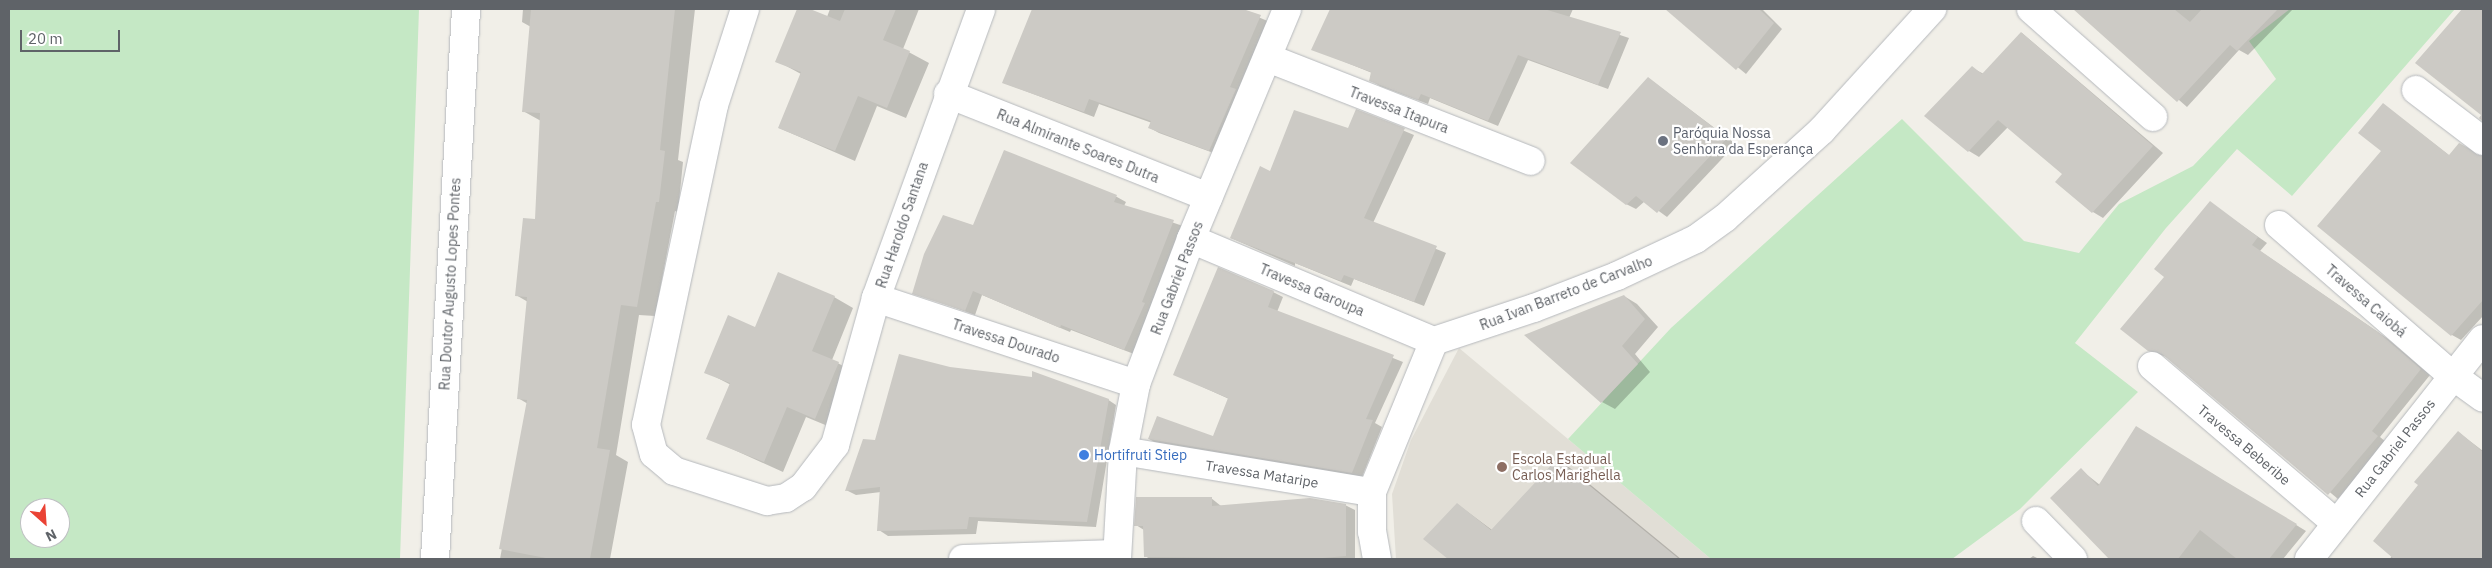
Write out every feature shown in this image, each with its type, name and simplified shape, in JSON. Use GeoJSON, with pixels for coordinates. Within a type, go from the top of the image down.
{"type":"FeatureCollection","features":[{"type":"Feature","properties":{"kind":"street","name":"Rua Doutor Augusto Lopes Pontes"},"geometry":{"type":"LineString","coordinates":[[435,559],[466,9]]}},
{"type":"Feature","properties":{"kind":"street","name":"Rua Haroldo Santana"},"geometry":{"type":"LineString","coordinates":[[745,9],[714,105],[656,372],[647,434],[654,454],[674,472],[767,501],[786,498],[803,487],[835,445],[876,298],[948,94],[981,9]]}},
{"type":"Feature","properties":{"kind":"street","name":"Rua Gabriel Passos"},"geometry":{"type":"LineString","coordinates":[[1117,557],[1123,451],[1136,384],[1190,239],[1268,58],[1287,9]]}},
{"type":"Feature","properties":{"kind":"street","name":"Rua Ivan Barreto de Carvalho"},"geometry":{"type":"LineString","coordinates":[[1434,340],[1534,308],[1617,276],[1696,239],[1725,218],[1822,130],[1932,9]]}},
{"type":"Feature","properties":{"kind":"street"},"geometry":{"type":"LineString","coordinates":[[2031,9],[2153,117]]}},
{"type":"Feature","properties":{"kind":"street","name":"Travessa Itapura"},"geometry":{"type":"LineString","coordinates":[[1268,58],[1531,161]]}},
{"type":"Feature","properties":{"kind":"street"},"geometry":{"type":"LineString","coordinates":[[2416,90],[2483,141]]}},
{"type":"Feature","properties":{"kind":"street","name":"Rua Almirante Soares Dutra"},"geometry":{"type":"LineString","coordinates":[[948,94],[1208,197]]}},
{"type":"Feature","properties":{"kind":"street","name":"Travessa Caiobá"},"geometry":{"type":"LineString","coordinates":[[2279,225],[2453,376],[2483,398]]}},
{"type":"Feature","properties":{"kind":"street","name":"Travessa Garoupa"},"geometry":{"type":"LineString","coordinates":[[1190,239],[1434,340]]}},
{"type":"Feature","properties":{"kind":"street","name":"Travessa Dourado"},"geometry":{"type":"LineString","coordinates":[[876,298],[1136,384]]}},
{"type":"Feature","properties":{"kind":"street","name":"Rua Gabriel Passos"},"geometry":{"type":"LineString","coordinates":[[2322,555],[2336,523],[2483,339]]}},
{"type":"Feature","properties":{"kind":"street"},"geometry":{"type":"LineString","coordinates":[[1377,559],[1372,532],[1372,492],[1434,340]]}},
{"type":"Feature","properties":{"kind":"street","name":"Travessa Beberibe"},"geometry":{"type":"LineString","coordinates":[[2152,366],[2336,523]]}},
{"type":"Feature","properties":{"kind":"street","name":"Travessa Mataripe"},"geometry":{"type":"LineString","coordinates":[[1123,451],[1372,492]]}},
{"type":"Feature","properties":{"kind":"street"},"geometry":{"type":"LineString","coordinates":[[2036,521],[2073,559]]}},
{"type":"Feature","properties":{"kind":"street"},"geometry":{"type":"LineString","coordinates":[[963,559],[1117,557]]}},
{"type":"Feature","properties":{"kind":"shaded area","name":"Escola Estadual Carlos Marighella"},"geometry":{"type":"Polygon","coordinates":[[[1459,348],[1711,559],[1396,559],[1392,494],[1411,440],[1459,348]]]}},
{"type":"Feature","properties":{"kind":"green space"},"geometry":{"type":"Polygon","coordinates":[[[9,9],[419,9],[400,559],[9,559],[9,9]]]}},
{"type":"Feature","properties":{"kind":"green space"},"geometry":{"type":"Polygon","coordinates":[[[2290,9],[2455,9],[2292,196],[2237,149],[2166,228],[2075,343],[2138,392],[2020,509],[1952,559],[1711,559],[1568,439],[1671,328],[1902,119],[2024,241],[2079,253],[2119,204],[2193,166],[2276,79],[2249,41],[2290,9]]]}},
{"type":"Feature","properties":{"kind":"building"},"geometry":{"type":"Polygon","coordinates":[[[531,9],[675,9],[660,150],[665,151],[659,202],[656,202],[637,307],[621,305],[597,448],[610,450],[590,559],[551,559],[499,549],[527,400],[517,399],[527,297],[515,296],[523,218],[535,219],[540,113],[522,112],[531,9]]]}},
{"type":"Feature","properties":{"kind":"building"},"geometry":{"type":"Polygon","coordinates":[[[797,9],[810,9],[840,21],[845,9],[896,9],[883,40],[910,51],[887,108],[858,96],[835,151],[778,128],[801,72],[775,62],[797,9]]]}},
{"type":"Feature","properties":{"kind":"building"},"geometry":{"type":"Polygon","coordinates":[[[1032,9],[1243,9],[1261,15],[1230,87],[1236,89],[1209,151],[1148,128],[1151,121],[1089,99],[1084,112],[1002,83],[1032,9]]]}},
{"type":"Feature","properties":{"kind":"building"},"geometry":{"type":"Polygon","coordinates":[[[1330,9],[1544,9],[1621,32],[1598,85],[1518,55],[1488,121],[1421,94],[1418,100],[1369,81],[1371,72],[1311,50],[1330,9]]]}},
{"type":"Feature","properties":{"kind":"building"},"geometry":{"type":"Polygon","coordinates":[[[1665,9],[1759,9],[1774,23],[1736,70],[1665,9]]]}},
{"type":"Feature","properties":{"kind":"building"},"geometry":{"type":"Polygon","coordinates":[[[2073,9],[2174,9],[2190,22],[2202,9],[2278,9],[2237,51],[2230,45],[2177,102],[2073,9]]]}},
{"type":"Feature","properties":{"kind":"building"},"geometry":{"type":"Polygon","coordinates":[[[2462,9],[2483,9],[2483,122],[2479,118],[2481,115],[2415,63],[2462,9]]]}},
{"type":"Feature","properties":{"kind":"building"},"geometry":{"type":"Polygon","coordinates":[[[2021,32],[2153,146],[2092,213],[2055,182],[2062,174],[1998,120],[1968,152],[1924,116],[1972,66],[1982,74],[2021,32]]]}},
{"type":"Feature","properties":{"kind":"building"},"geometry":{"type":"Polygon","coordinates":[[[1648,77],[1727,138],[1657,213],[1636,196],[1626,205],[1570,163],[1648,77]]]}},
{"type":"Feature","properties":{"kind":"building"},"geometry":{"type":"Polygon","coordinates":[[[2383,103],[2449,155],[2459,143],[2483,156],[2483,300],[2451,336],[2317,226],[2381,151],[2358,133],[2383,103]]]}},
{"type":"Feature","properties":{"kind":"building"},"geometry":{"type":"Polygon","coordinates":[[[1356,109],[1405,128],[1364,218],[1437,246],[1414,302],[1344,275],[1341,281],[1230,238],[1260,166],[1270,171],[1294,110],[1348,128],[1356,109]]]}},
{"type":"Feature","properties":{"kind":"building"},"geometry":{"type":"Polygon","coordinates":[[[1004,150],[1117,195],[1114,202],[1174,220],[1142,302],[1145,303],[1124,350],[1061,325],[1060,328],[973,291],[965,311],[912,294],[924,254],[943,215],[973,225],[1004,150]]]}},
{"type":"Feature","properties":{"kind":"building"},"geometry":{"type":"Polygon","coordinates":[[[2210,201],[2258,237],[2252,245],[2378,332],[2421,369],[2372,431],[2378,436],[2328,495],[2162,354],[2148,351],[2120,329],[2164,277],[2154,269],[2210,201]]]}},
{"type":"Feature","properties":{"kind":"building"},"geometry":{"type":"Polygon","coordinates":[[[1218,267],[1274,291],[1268,307],[1394,355],[1366,419],[1373,420],[1352,473],[1148,439],[1157,416],[1213,436],[1228,398],[1173,375],[1218,267]]]}},
{"type":"Feature","properties":{"kind":"building"},"geometry":{"type":"Polygon","coordinates":[[[778,272],[835,296],[812,351],[839,362],[815,419],[787,407],[764,462],[706,439],[730,383],[704,373],[728,315],[755,327],[778,272]]]}},
{"type":"Feature","properties":{"kind":"building"},"geometry":{"type":"Polygon","coordinates":[[[1624,295],[1645,319],[1622,346],[1638,364],[1601,403],[1524,335],[1624,295]]]}},
{"type":"Feature","properties":{"kind":"building"},"geometry":{"type":"Polygon","coordinates":[[[899,354],[950,367],[1032,377],[1032,371],[1109,399],[1087,522],[969,517],[967,529],[877,531],[880,487],[845,491],[863,439],[875,440],[899,354]]]}},
{"type":"Feature","properties":{"kind":"building"},"geometry":{"type":"Polygon","coordinates":[[[2136,426],[2297,524],[2269,559],[2237,559],[2200,530],[2178,559],[2109,559],[2050,498],[2081,468],[2098,486],[2136,426]]]}},
{"type":"Feature","properties":{"kind":"building"},"geometry":{"type":"Polygon","coordinates":[[[2458,431],[2483,452],[2483,559],[2394,559],[2373,541],[2418,485],[2414,482],[2458,431]]]}},
{"type":"Feature","properties":{"kind":"building"},"geometry":{"type":"Polygon","coordinates":[[[1557,459],[1679,559],[1448,559],[1423,539],[1457,503],[1491,530],[1557,459]]]}},
{"type":"Feature","properties":{"kind":"building"},"geometry":{"type":"Polygon","coordinates":[[[1136,497],[1212,497],[1212,506],[1310,498],[1346,504],[1346,556],[1311,559],[1144,557],[1143,526],[1134,526],[1136,497]]]}},
{"type":"Feature","properties":{"kind":"place","name":"Paróquia Nossa Senhora da Esperança"},"geometry":{"type":"Point","coordinates":[1663,141]}},
{"type":"Feature","properties":{"kind":"place","name":"Hortifruti Stiep"},"geometry":{"type":"Point","coordinates":[1084,455]}},
{"type":"Feature","properties":{"kind":"place","name":"Escola Estadual Carlos Marighella"},"geometry":{"type":"Point","coordinates":[1502,467]}}]}
